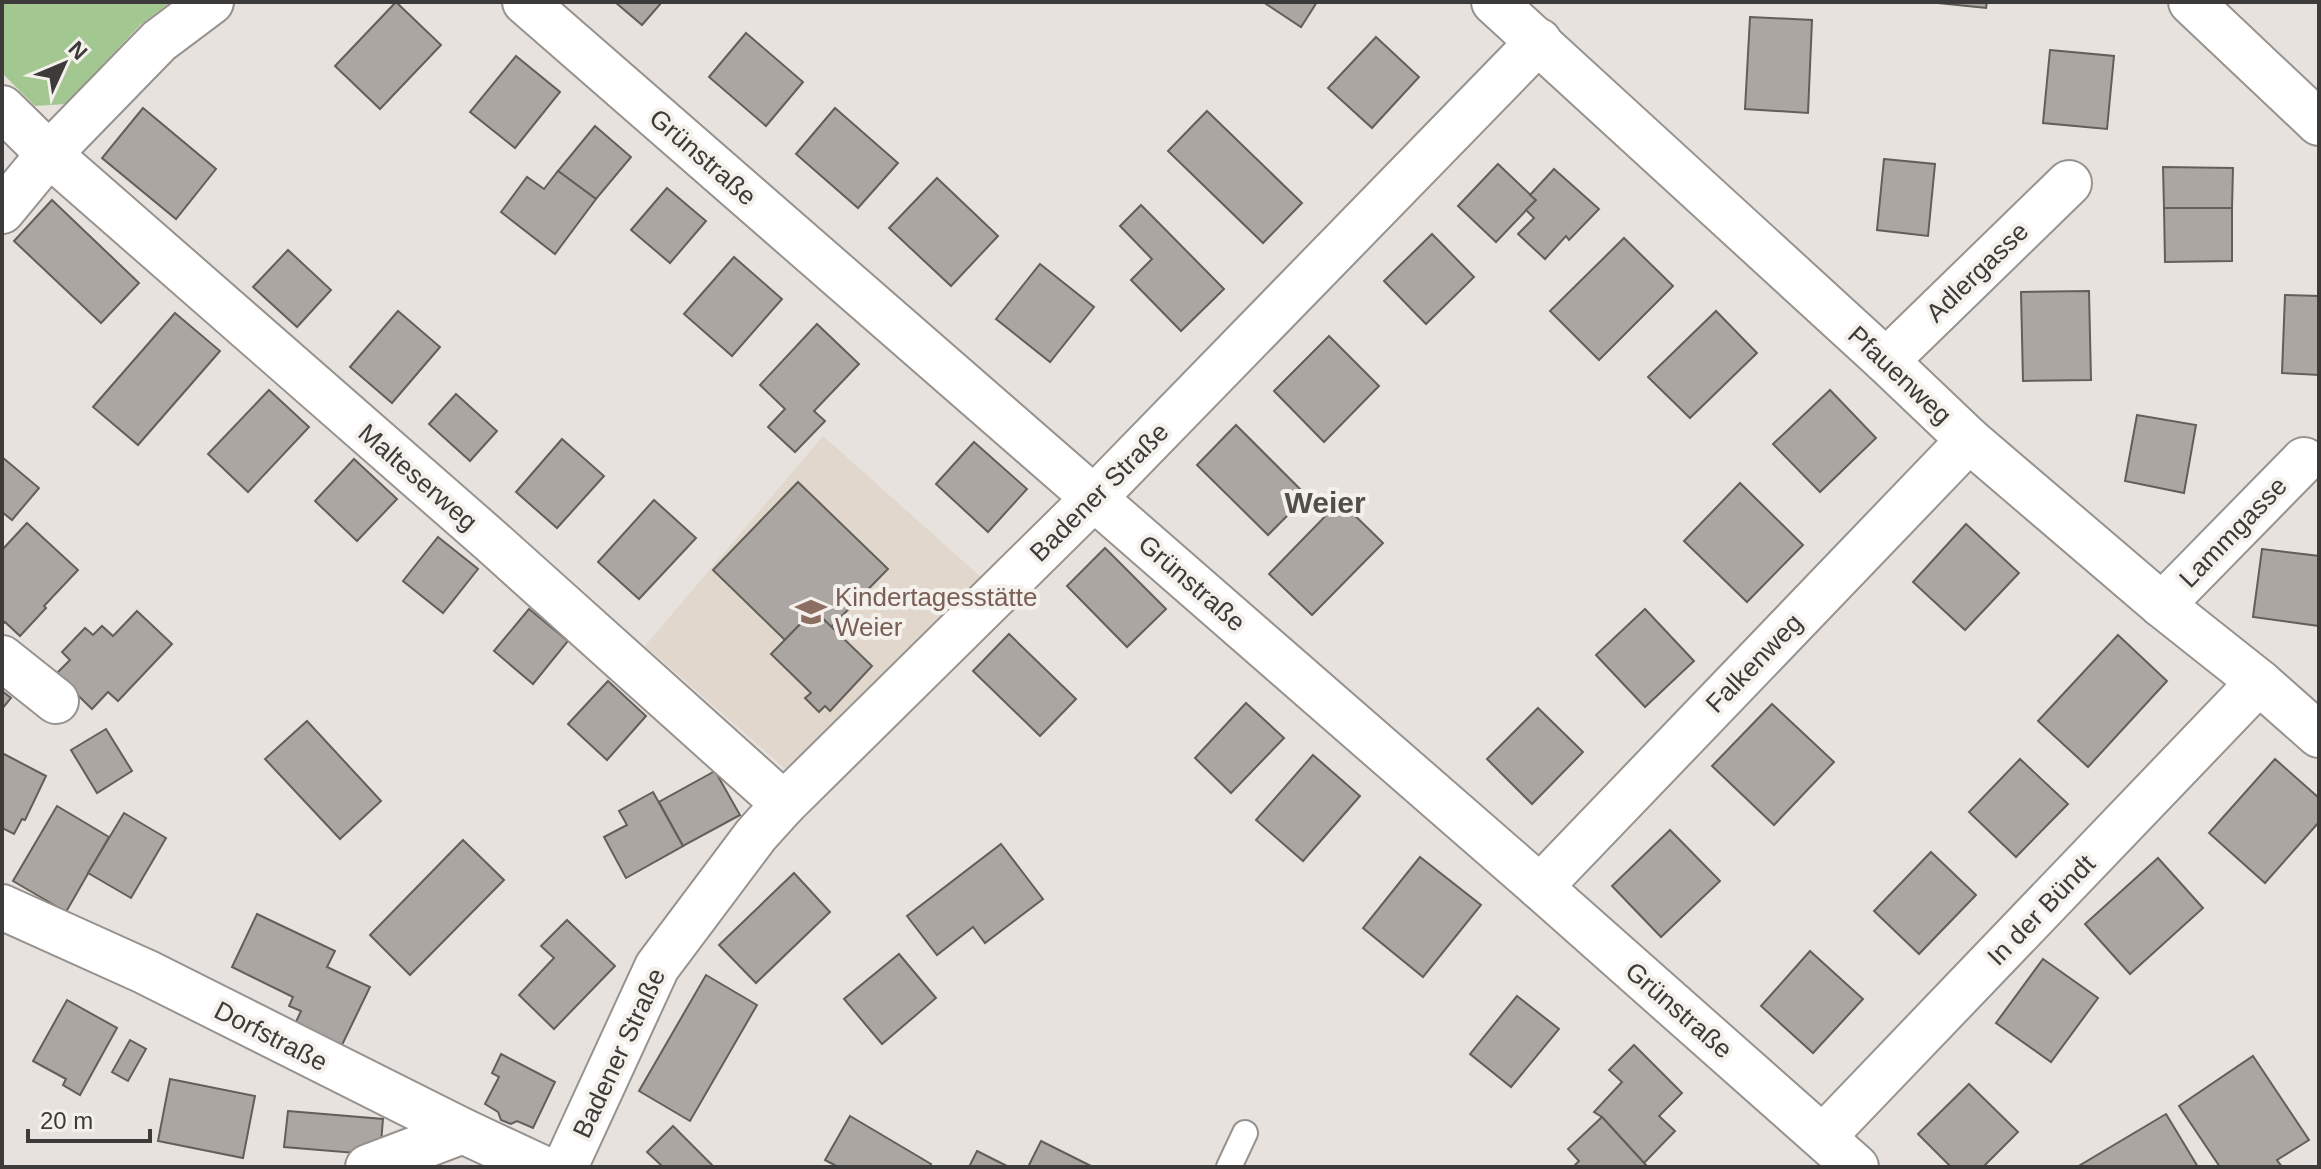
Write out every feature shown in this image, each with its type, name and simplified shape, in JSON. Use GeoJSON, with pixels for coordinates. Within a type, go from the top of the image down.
{"type":"FeatureCollection","features":[{"type":"Feature","properties":{"kind":"street"},"geometry":{"type":"LineString","coordinates":[[2,211],[49,154],[159,41],[211,2]]}},
{"type":"Feature","properties":{"kind":"street","name":"Grünstraße"},"geometry":{"type":"LineString","coordinates":[[525,2],[1095,497],[1856,1167]]}},
{"type":"Feature","properties":{"kind":"street","name":"Pfauenweg"},"geometry":{"type":"LineString","coordinates":[[1494,2],[1969,440],[2319,735]]}},
{"type":"Feature","properties":{"kind":"street"},"geometry":{"type":"LineString","coordinates":[[2191,2],[2319,123]]}},
{"type":"Feature","properties":{"kind":"street","name":"Badener Straße"},"geometry":{"type":"LineString","coordinates":[[565,1167],[657,967],[756,835],[1095,497],[1539,41]]}},
{"type":"Feature","properties":{"kind":"street","name":"Malteserweg"},"geometry":{"type":"LineString","coordinates":[[2,108],[49,154],[490,540],[784,804]]}},
{"type":"Feature","properties":{"kind":"street","name":"Adlergasse"},"geometry":{"type":"LineString","coordinates":[[1886,361],[2069,183]]}},
{"type":"Feature","properties":{"kind":"street","name":"Falkenweg"},"geometry":{"type":"LineString","coordinates":[[1540,887],[1969,440]]}},
{"type":"Feature","properties":{"kind":"street","name":"Lammgasse"},"geometry":{"type":"LineString","coordinates":[[2162,605],[2304,460]]}},
{"type":"Feature","properties":{"kind":"street"},"geometry":{"type":"LineString","coordinates":[[2,658],[56,701]]}},
{"type":"Feature","properties":{"kind":"street","name":"In der Bündt"},"geometry":{"type":"LineString","coordinates":[[1823,1137],[2259,682]]}},
{"type":"Feature","properties":{"kind":"street","name":"Dorfstraße"},"geometry":{"type":"LineString","coordinates":[[2,907],[146,972],[540,1167]]}},
{"type":"Feature","properties":{"kind":"street"},"geometry":{"type":"LineString","coordinates":[[368,1167],[463,1131]]}},
{"type":"Feature","properties":{"kind":"lane"},"geometry":{"type":"LineString","coordinates":[[1229,1167],[1245,1133]]}},
{"type":"Feature","properties":{"kind":"shaded area","name":"Kindertagesstätte Weier"},"geometry":{"type":"Polygon","coordinates":[[[823,436],[982,578],[790,773],[645,646],[823,436]]]}},
{"type":"Feature","properties":{"kind":"green space"},"geometry":{"type":"Polygon","coordinates":[[[2,2],[171,2],[140,25],[66,104],[35,106],[2,73],[2,2]]]}},
{"type":"Feature","properties":{"kind":"building"},"geometry":{"type":"Polygon","coordinates":[[[396,2],[441,45],[380,109],[335,66],[396,2]]]}},
{"type":"Feature","properties":{"kind":"building"},"geometry":{"type":"Polygon","coordinates":[[[615,2],[662,2],[642,25],[615,2]]]}},
{"type":"Feature","properties":{"kind":"building"},"geometry":{"type":"Polygon","coordinates":[[[1263,2],[1317,2],[1301,27],[1263,2]]]}},
{"type":"Feature","properties":{"kind":"building"},"geometry":{"type":"Polygon","coordinates":[[[1928,2],[1987,2],[1986,8],[1928,2]]]}},
{"type":"Feature","properties":{"kind":"building"},"geometry":{"type":"Polygon","coordinates":[[[1750,17],[1812,20],[1808,113],[1745,109],[1750,17]]]}},
{"type":"Feature","properties":{"kind":"building"},"geometry":{"type":"Polygon","coordinates":[[[746,33],[803,82],[766,126],[709,77],[746,33]]]}},
{"type":"Feature","properties":{"kind":"building"},"geometry":{"type":"Polygon","coordinates":[[[1376,37],[1419,77],[1372,128],[1328,88],[1376,37]]]}},
{"type":"Feature","properties":{"kind":"building"},"geometry":{"type":"Polygon","coordinates":[[[2050,50],[2114,56],[2107,129],[2043,123],[2050,50]]]}},
{"type":"Feature","properties":{"kind":"building"},"geometry":{"type":"Polygon","coordinates":[[[516,56],[560,92],[515,148],[470,112],[516,56]]]}},
{"type":"Feature","properties":{"kind":"building"},"geometry":{"type":"Polygon","coordinates":[[[143,108],[216,169],[176,219],[102,158],[143,108]]]}},
{"type":"Feature","properties":{"kind":"building"},"geometry":{"type":"Polygon","coordinates":[[[835,108],[898,163],[858,208],[796,154],[835,108]]]}},
{"type":"Feature","properties":{"kind":"building"},"geometry":{"type":"Polygon","coordinates":[[[1207,111],[1302,203],[1263,243],[1168,151],[1207,111]]]}},
{"type":"Feature","properties":{"kind":"building"},"geometry":{"type":"Polygon","coordinates":[[[595,126],[631,157],[596,199],[558,171],[595,126]]]}},
{"type":"Feature","properties":{"kind":"building"},"geometry":{"type":"Polygon","coordinates":[[[1884,159],[1935,164],[1928,236],[1877,230],[1884,159]]]}},
{"type":"Feature","properties":{"kind":"building"},"geometry":{"type":"Polygon","coordinates":[[[1498,164],[1536,200],[1496,242],[1458,206],[1498,164]]]}},
{"type":"Feature","properties":{"kind":"building"},"geometry":{"type":"Polygon","coordinates":[[[2163,167],[2233,168],[2232,208],[2164,208],[2163,167]]]}},
{"type":"Feature","properties":{"kind":"building"},"geometry":{"type":"Polygon","coordinates":[[[1554,169],[1599,209],[1569,240],[1566,236],[1545,259],[1518,234],[1534,218],[1526,210],[1536,200],[1530,195],[1554,169]]]}},
{"type":"Feature","properties":{"kind":"building"},"geometry":{"type":"Polygon","coordinates":[[[558,171],[596,199],[555,254],[501,212],[527,177],[544,189],[558,171]]]}},
{"type":"Feature","properties":{"kind":"building"},"geometry":{"type":"Polygon","coordinates":[[[937,178],[998,236],[951,286],[889,228],[937,178]]]}},
{"type":"Feature","properties":{"kind":"building"},"geometry":{"type":"Polygon","coordinates":[[[667,188],[706,221],[670,263],[631,230],[667,188]]]}},
{"type":"Feature","properties":{"kind":"building"},"geometry":{"type":"Polygon","coordinates":[[[52,200],[139,283],[101,323],[14,241],[52,200]]]}},
{"type":"Feature","properties":{"kind":"building"},"geometry":{"type":"Polygon","coordinates":[[[1141,205],[1224,289],[1181,331],[1131,280],[1152,259],[1120,226],[1141,205]]]}},
{"type":"Feature","properties":{"kind":"building"},"geometry":{"type":"Polygon","coordinates":[[[2164,208],[2232,208],[2232,261],[2165,262],[2164,208]]]}},
{"type":"Feature","properties":{"kind":"building"},"geometry":{"type":"Polygon","coordinates":[[[1432,234],[1474,277],[1426,324],[1384,281],[1432,234]]]}},
{"type":"Feature","properties":{"kind":"building"},"geometry":{"type":"Polygon","coordinates":[[[1624,238],[1673,286],[1599,360],[1550,311],[1624,238]]]}},
{"type":"Feature","properties":{"kind":"building"},"geometry":{"type":"Polygon","coordinates":[[[288,250],[331,290],[297,327],[253,287],[288,250]]]}},
{"type":"Feature","properties":{"kind":"building"},"geometry":{"type":"Polygon","coordinates":[[[734,257],[782,299],[732,356],[684,314],[734,257]]]}},
{"type":"Feature","properties":{"kind":"building"},"geometry":{"type":"Polygon","coordinates":[[[1040,264],[1094,307],[1050,362],[996,319],[1040,264]]]}},
{"type":"Feature","properties":{"kind":"building"},"geometry":{"type":"Polygon","coordinates":[[[2089,291],[2091,380],[2023,381],[2021,292],[2089,291]]]}},
{"type":"Feature","properties":{"kind":"building"},"geometry":{"type":"Polygon","coordinates":[[[2285,295],[2319,296],[2319,375],[2282,373],[2285,295]]]}},
{"type":"Feature","properties":{"kind":"building"},"geometry":{"type":"Polygon","coordinates":[[[398,311],[440,347],[392,403],[350,367],[398,311]]]}},
{"type":"Feature","properties":{"kind":"building"},"geometry":{"type":"Polygon","coordinates":[[[1716,311],[1757,353],[1690,418],[1648,377],[1716,311]]]}},
{"type":"Feature","properties":{"kind":"building"},"geometry":{"type":"Polygon","coordinates":[[[175,313],[220,351],[138,445],[93,407],[175,313]]]}},
{"type":"Feature","properties":{"kind":"building"},"geometry":{"type":"Polygon","coordinates":[[[817,324],[859,364],[814,411],[825,421],[795,452],[768,427],[785,409],[760,385],[817,324]]]}},
{"type":"Feature","properties":{"kind":"building"},"geometry":{"type":"Polygon","coordinates":[[[1329,336],[1379,386],[1324,442],[1274,391],[1329,336]]]}},
{"type":"Feature","properties":{"kind":"building"},"geometry":{"type":"Polygon","coordinates":[[[269,390],[309,427],[248,492],[208,454],[269,390]]]}},
{"type":"Feature","properties":{"kind":"building"},"geometry":{"type":"Polygon","coordinates":[[[1830,390],[1876,438],[1820,492],[1773,444],[1830,390]]]}},
{"type":"Feature","properties":{"kind":"building"},"geometry":{"type":"Polygon","coordinates":[[[456,394],[497,431],[470,461],[429,424],[456,394]]]}},
{"type":"Feature","properties":{"kind":"building"},"geometry":{"type":"Polygon","coordinates":[[[2137,415],[2196,425],[2184,493],[2125,481],[2137,415]]]}},
{"type":"Feature","properties":{"kind":"building"},"geometry":{"type":"Polygon","coordinates":[[[1236,425],[1307,496],[1268,535],[1197,465],[1236,425]]]}},
{"type":"Feature","properties":{"kind":"building"},"geometry":{"type":"Polygon","coordinates":[[[562,439],[604,476],[557,528],[516,492],[562,439]]]}},
{"type":"Feature","properties":{"kind":"building"},"geometry":{"type":"Polygon","coordinates":[[[974,442],[1027,489],[988,532],[936,484],[974,442]]]}},
{"type":"Feature","properties":{"kind":"building"},"geometry":{"type":"Polygon","coordinates":[[[2,457],[39,488],[12,520],[2,512],[2,457]]]}},
{"type":"Feature","properties":{"kind":"building"},"geometry":{"type":"Polygon","coordinates":[[[354,459],[397,499],[357,541],[315,501],[354,459]]]}},
{"type":"Feature","properties":{"kind":"building"},"geometry":{"type":"Polygon","coordinates":[[[798,482],[888,569],[831,627],[814,610],[785,640],[713,570],[798,482]]]}},
{"type":"Feature","properties":{"kind":"building"},"geometry":{"type":"Polygon","coordinates":[[[1740,483],[1803,545],[1747,602],[1684,541],[1740,483]]]}},
{"type":"Feature","properties":{"kind":"building"},"geometry":{"type":"Polygon","coordinates":[[[654,500],[696,538],[639,599],[598,562],[654,500]]]}},
{"type":"Feature","properties":{"kind":"building"},"geometry":{"type":"Polygon","coordinates":[[[1340,501],[1383,543],[1312,615],[1269,574],[1340,501]]]}},
{"type":"Feature","properties":{"kind":"building"},"geometry":{"type":"Polygon","coordinates":[[[27,523],[78,570],[20,636],[5,622],[2,625],[2,550],[27,523]]]}},
{"type":"Feature","properties":{"kind":"building"},"geometry":{"type":"Polygon","coordinates":[[[1966,524],[2019,573],[1965,630],[1913,582],[1966,524]]]}},
{"type":"Feature","properties":{"kind":"building"},"geometry":{"type":"Polygon","coordinates":[[[438,537],[478,569],[443,613],[403,581],[438,537]]]}},
{"type":"Feature","properties":{"kind":"building"},"geometry":{"type":"Polygon","coordinates":[[[1105,548],[1166,609],[1127,647],[1067,586],[1105,548]]]}},
{"type":"Feature","properties":{"kind":"building"},"geometry":{"type":"Polygon","coordinates":[[[2262,549],[2319,556],[2319,626],[2253,617],[2262,549]]]}},
{"type":"Feature","properties":{"kind":"building"},"geometry":{"type":"Polygon","coordinates":[[[529,609],[568,641],[533,684],[494,651],[529,609]]]}},
{"type":"Feature","properties":{"kind":"building"},"geometry":{"type":"Polygon","coordinates":[[[1645,609],[1694,661],[1645,707],[1596,655],[1645,609]]]}},
{"type":"Feature","properties":{"kind":"building"},"geometry":{"type":"Polygon","coordinates":[[[814,610],[872,666],[830,711],[825,706],[819,712],[805,698],[811,693],[771,654],[814,610]]]}},
{"type":"Feature","properties":{"kind":"building"},"geometry":{"type":"Polygon","coordinates":[[[137,611],[172,644],[118,701],[108,692],[92,709],[56,674],[70,660],[62,652],[85,628],[93,635],[102,626],[113,636],[137,611]]]}},
{"type":"Feature","properties":{"kind":"building"},"geometry":{"type":"Polygon","coordinates":[[[1009,634],[1076,699],[1040,736],[973,671],[1009,634]]]}},
{"type":"Feature","properties":{"kind":"building"},"geometry":{"type":"Polygon","coordinates":[[[2118,635],[2167,681],[2088,767],[2038,721],[2118,635]]]}},
{"type":"Feature","properties":{"kind":"building"},"geometry":{"type":"Polygon","coordinates":[[[608,681],[646,716],[607,760],[568,724],[608,681]]]}},
{"type":"Feature","properties":{"kind":"building"},"geometry":{"type":"Polygon","coordinates":[[[2,691],[11,698],[2,709],[2,691]]]}},
{"type":"Feature","properties":{"kind":"building"},"geometry":{"type":"Polygon","coordinates":[[[1246,703],[1284,738],[1231,793],[1195,758],[1246,703]]]}},
{"type":"Feature","properties":{"kind":"building"},"geometry":{"type":"Polygon","coordinates":[[[1772,704],[1834,762],[1774,825],[1712,766],[1772,704]]]}},
{"type":"Feature","properties":{"kind":"building"},"geometry":{"type":"Polygon","coordinates":[[[1538,708],[1583,752],[1532,804],[1487,759],[1538,708]]]}},
{"type":"Feature","properties":{"kind":"building"},"geometry":{"type":"Polygon","coordinates":[[[307,721],[381,801],[340,839],[265,759],[307,721]]]}},
{"type":"Feature","properties":{"kind":"building"},"geometry":{"type":"Polygon","coordinates":[[[106,729],[132,771],[97,793],[71,750],[106,729]]]}},
{"type":"Feature","properties":{"kind":"building"},"geometry":{"type":"Polygon","coordinates":[[[2,753],[46,776],[25,820],[22,819],[14,834],[2,828],[2,753]]]}},
{"type":"Feature","properties":{"kind":"building"},"geometry":{"type":"Polygon","coordinates":[[[1313,755],[1360,796],[1303,861],[1256,820],[1313,755]]]}},
{"type":"Feature","properties":{"kind":"building"},"geometry":{"type":"Polygon","coordinates":[[[2020,759],[2068,804],[2016,857],[1969,812],[2020,759]]]}},
{"type":"Feature","properties":{"kind":"building"},"geometry":{"type":"Polygon","coordinates":[[[2275,759],[2319,798],[2319,822],[2265,883],[2209,833],[2275,759]]]}},
{"type":"Feature","properties":{"kind":"building"},"geometry":{"type":"Polygon","coordinates":[[[715,771],[740,815],[683,846],[659,802],[715,771]]]}},
{"type":"Feature","properties":{"kind":"building"},"geometry":{"type":"Polygon","coordinates":[[[653,792],[683,846],[626,878],[604,837],[627,825],[619,811],[653,792]]]}},
{"type":"Feature","properties":{"kind":"building"},"geometry":{"type":"Polygon","coordinates":[[[57,806],[109,837],[66,912],[13,881],[57,806]]]}},
{"type":"Feature","properties":{"kind":"building"},"geometry":{"type":"Polygon","coordinates":[[[124,813],[166,838],[131,898],[88,873],[124,813]]]}},
{"type":"Feature","properties":{"kind":"building"},"geometry":{"type":"Polygon","coordinates":[[[1670,830],[1720,881],[1661,937],[1612,886],[1670,830]]]}},
{"type":"Feature","properties":{"kind":"building"},"geometry":{"type":"Polygon","coordinates":[[[463,840],[504,880],[410,975],[370,935],[463,840]]]}},
{"type":"Feature","properties":{"kind":"building"},"geometry":{"type":"Polygon","coordinates":[[[1001,844],[1043,899],[985,943],[973,927],[937,955],[907,916],[1001,844]]]}},
{"type":"Feature","properties":{"kind":"building"},"geometry":{"type":"Polygon","coordinates":[[[1931,852],[1976,895],[1919,954],[1874,911],[1931,852]]]}},
{"type":"Feature","properties":{"kind":"building"},"geometry":{"type":"Polygon","coordinates":[[[1420,857],[1481,905],[1423,977],[1363,928],[1420,857]]]}},
{"type":"Feature","properties":{"kind":"building"},"geometry":{"type":"Polygon","coordinates":[[[2158,858],[2203,908],[2130,974],[2085,924],[2158,858]]]}},
{"type":"Feature","properties":{"kind":"building"},"geometry":{"type":"Polygon","coordinates":[[[794,873],[830,912],[756,983],[719,945],[794,873]]]}},
{"type":"Feature","properties":{"kind":"building"},"geometry":{"type":"Polygon","coordinates":[[[257,914],[335,951],[327,967],[370,987],[341,1047],[295,1024],[301,1011],[289,1006],[293,997],[232,967],[257,914]]]}},
{"type":"Feature","properties":{"kind":"building"},"geometry":{"type":"Polygon","coordinates":[[[567,920],[615,966],[554,1029],[519,995],[554,958],[541,946],[567,920]]]}},
{"type":"Feature","properties":{"kind":"building"},"geometry":{"type":"Polygon","coordinates":[[[1810,951],[1863,999],[1813,1053],[1761,1006],[1810,951]]]}},
{"type":"Feature","properties":{"kind":"building"},"geometry":{"type":"Polygon","coordinates":[[[899,954],[936,998],[882,1044],[844,999],[899,954]]]}},
{"type":"Feature","properties":{"kind":"building"},"geometry":{"type":"Polygon","coordinates":[[[2043,959],[2098,998],[2051,1062],[1996,1023],[2043,959]]]}},
{"type":"Feature","properties":{"kind":"building"},"geometry":{"type":"Polygon","coordinates":[[[706,975],[757,1005],[690,1121],[639,1091],[706,975]]]}},
{"type":"Feature","properties":{"kind":"building"},"geometry":{"type":"Polygon","coordinates":[[[1517,996],[1559,1029],[1511,1087],[1470,1054],[1517,996]]]}},
{"type":"Feature","properties":{"kind":"building"},"geometry":{"type":"Polygon","coordinates":[[[67,1000],[117,1028],[80,1095],[63,1085],[66,1079],[33,1061],[67,1000]]]}},
{"type":"Feature","properties":{"kind":"building"},"geometry":{"type":"Polygon","coordinates":[[[130,1040],[146,1049],[128,1081],[112,1072],[130,1040]]]}},
{"type":"Feature","properties":{"kind":"building"},"geometry":{"type":"Polygon","coordinates":[[[1634,1045],[1682,1093],[1659,1116],[1675,1131],[1644,1163],[1594,1112],[1622,1082],[1609,1070],[1634,1045]]]}},
{"type":"Feature","properties":{"kind":"building"},"geometry":{"type":"Polygon","coordinates":[[[501,1054],[555,1082],[533,1128],[517,1121],[511,1124],[501,1120],[498,1112],[485,1104],[499,1077],[492,1073],[501,1054]]]}},
{"type":"Feature","properties":{"kind":"building"},"geometry":{"type":"Polygon","coordinates":[[[2253,1056],[2309,1140],[2277,1160],[2282,1167],[2220,1167],[2179,1106],[2253,1056]]]}},
{"type":"Feature","properties":{"kind":"building"},"geometry":{"type":"Polygon","coordinates":[[[170,1079],[255,1096],[243,1158],[158,1141],[170,1079]]]}},
{"type":"Feature","properties":{"kind":"building"},"geometry":{"type":"Polygon","coordinates":[[[1969,1084],[2018,1132],[1983,1167],[1951,1167],[1918,1134],[1969,1084]]]}},
{"type":"Feature","properties":{"kind":"building"},"geometry":{"type":"Polygon","coordinates":[[[288,1111],[383,1119],[380,1155],[284,1147],[288,1111]]]}},
{"type":"Feature","properties":{"kind":"building"},"geometry":{"type":"Polygon","coordinates":[[[2166,1114],[2198,1167],[2077,1167],[2166,1114]]]}},
{"type":"Feature","properties":{"kind":"building"},"geometry":{"type":"Polygon","coordinates":[[[850,1116],[931,1164],[929,1167],[838,1167],[825,1160],[850,1116]]]}},
{"type":"Feature","properties":{"kind":"building"},"geometry":{"type":"Polygon","coordinates":[[[1602,1117],[1648,1167],[1573,1167],[1579,1161],[1568,1149],[1602,1117]]]}},
{"type":"Feature","properties":{"kind":"building"},"geometry":{"type":"Polygon","coordinates":[[[673,1126],[714,1167],[663,1167],[647,1152],[673,1126]]]}},
{"type":"Feature","properties":{"kind":"building"},"geometry":{"type":"Polygon","coordinates":[[[1041,1141],[1093,1167],[1028,1167],[1041,1141]]]}},
{"type":"Feature","properties":{"kind":"building"},"geometry":{"type":"Polygon","coordinates":[[[977,1151],[1009,1167],[969,1167],[977,1151]]]}},
{"type":"Feature","properties":{"kind":"place","name":"Kindertagesstätte Weier"},"geometry":{"type":"Point","coordinates":[811,612]}},
{"type":"Feature","properties":{"kind":"district","name":"Weier"},"geometry":{"type":"Point","coordinates":[1325,502]}}]}
